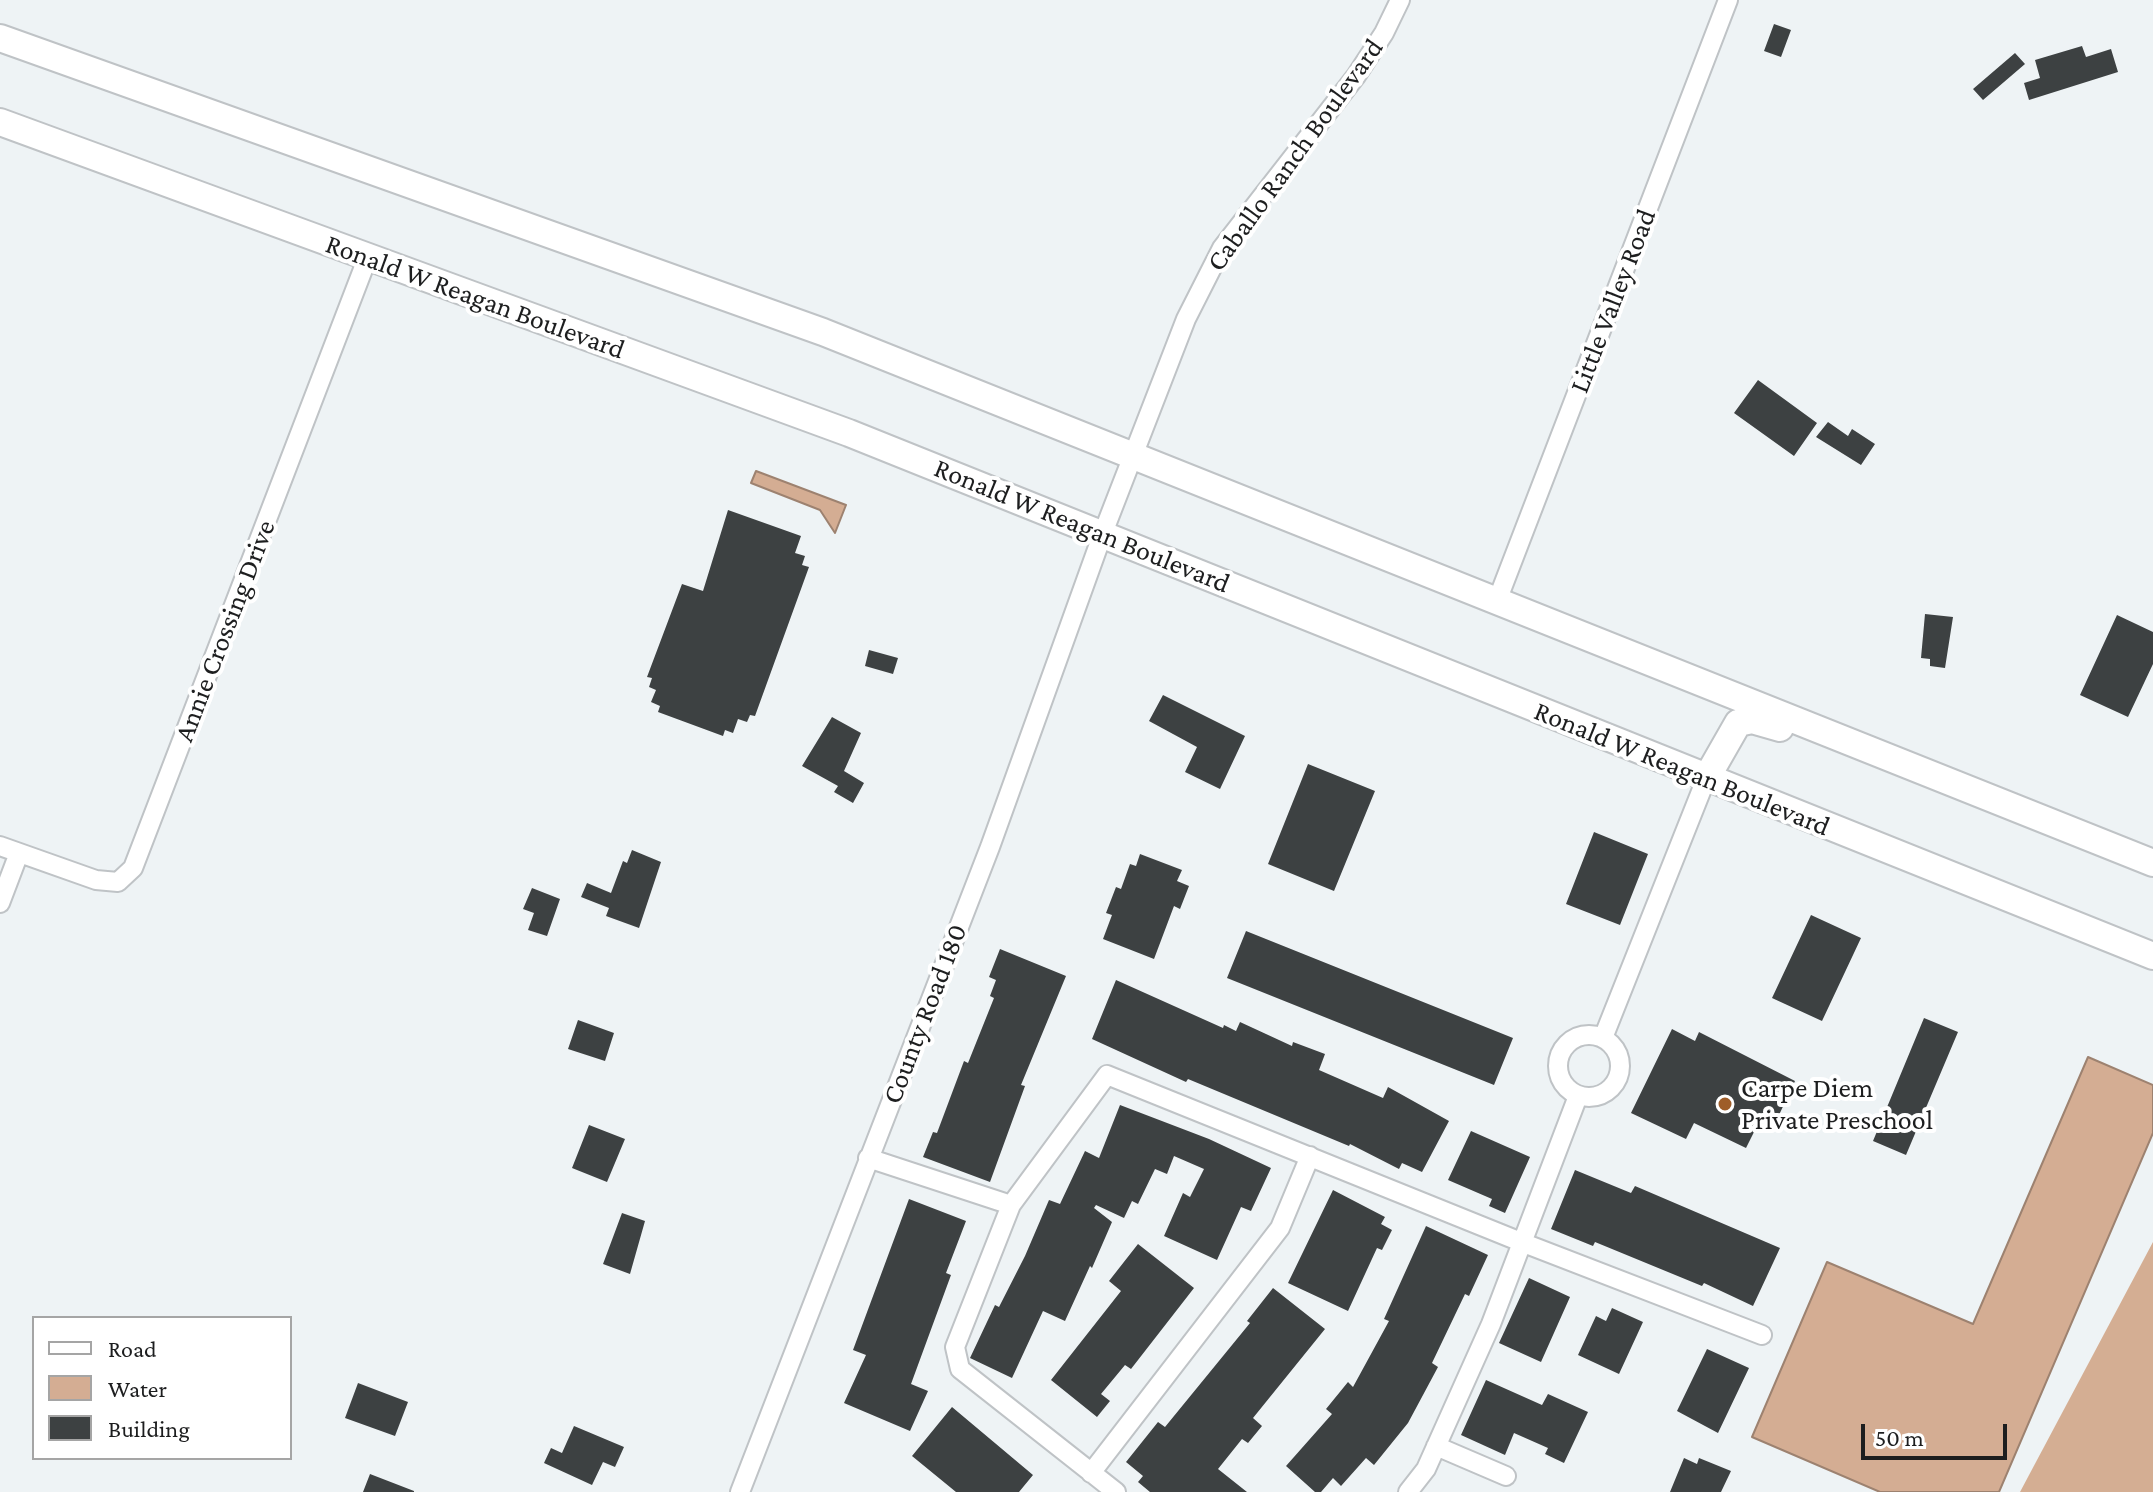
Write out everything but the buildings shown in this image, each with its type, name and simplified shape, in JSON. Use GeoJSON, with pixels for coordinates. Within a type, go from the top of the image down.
{"type":"FeatureCollection","features":[{"type":"Feature","properties":{"kind":"main road"},"geometry":{"type":"LineString","coordinates":[[0,38],[808,326],[1134,453],[2153,863]]}},
{"type":"Feature","properties":{"kind":"main road","name":"Ronald W Reagan Boulevard"},"geometry":{"type":"LineString","coordinates":[[0,122],[367,259],[849,433],[2153,956]]}},
{"type":"Feature","properties":{"kind":"main road"},"geometry":{"type":"LineString","coordinates":[[1706,779],[1731,730],[1738,723],[1752,720],[1829,749],[1882,756]]}},
{"type":"Feature","properties":{"kind":"street","name":"Caballo Ranch Boulevard"},"geometry":{"type":"LineString","coordinates":[[1103,533],[1186,319],[1222,248],[1356,76],[1384,33],[1400,0]]}},
{"type":"Feature","properties":{"kind":"street","name":"Little Valley Road"},"geometry":{"type":"LineString","coordinates":[[1497,601],[1728,0]]}},
{"type":"Feature","properties":{"kind":"street","name":"Annie Crossing Drive"},"geometry":{"type":"LineString","coordinates":[[0,846],[96,880],[118,882],[133,868],[367,259]]}},
{"type":"Feature","properties":{"kind":"street","name":"County Road 180"},"geometry":{"type":"LineString","coordinates":[[740,1492],[1042,710],[1103,533]]}},
{"type":"Feature","properties":{"kind":"street"},"geometry":{"type":"LineString","coordinates":[[1603,1038],[1706,779]]}},
{"type":"Feature","properties":{"kind":"street"},"geometry":{"type":"LineString","coordinates":[[0,903],[19,853]]}},
{"type":"Feature","properties":{"kind":"street"},"geometry":{"type":"LineString","coordinates":[[1582,1035],[1603,1038],[1616,1050],[1620,1069],[1618,1078],[1606,1093],[1588,1098],[1578,1096],[1562,1084],[1558,1074],[1559,1054],[1565,1045],[1582,1035]]}},
{"type":"Feature","properties":{"kind":"street"},"geometry":{"type":"LineString","coordinates":[[1116,1492],[960,1369],[955,1347],[1011,1205],[1107,1075],[1521,1242],[1762,1335]]}},
{"type":"Feature","properties":{"kind":"street"},"geometry":{"type":"LineString","coordinates":[[1408,1492],[1426,1469],[1491,1324],[1578,1096]]}},
{"type":"Feature","properties":{"kind":"street"},"geometry":{"type":"LineString","coordinates":[[1091,1473],[1280,1228],[1310,1156]]}},
{"type":"Feature","properties":{"kind":"street"},"geometry":{"type":"LineString","coordinates":[[868,1158],[1011,1205]]}},
{"type":"Feature","properties":{"kind":"street"},"geometry":{"type":"LineString","coordinates":[[1436,1446],[1506,1476]]}},
{"type":"Feature","properties":{"kind":"shaded area"},"geometry":{"type":"Polygon","coordinates":[[[2153,1242],[2153,1492],[2020,1492],[2153,1242]]]}},
{"type":"Feature","properties":{"kind":"water"},"geometry":{"type":"Polygon","coordinates":[[[756,471],[846,505],[835,533],[820,510],[751,483],[756,471]]]}},
{"type":"Feature","properties":{"kind":"water"},"geometry":{"type":"Polygon","coordinates":[[[2088,1057],[2153,1085],[2153,1133],[1999,1492],[1880,1492],[1752,1437],[1827,1262],[1973,1324],[2088,1057]]]}},
{"type":"Feature","properties":{"kind":"place","name":"Carpe Diem Private Preschool"},"geometry":{"type":"Point","coordinates":[1725,1104]}}]}
